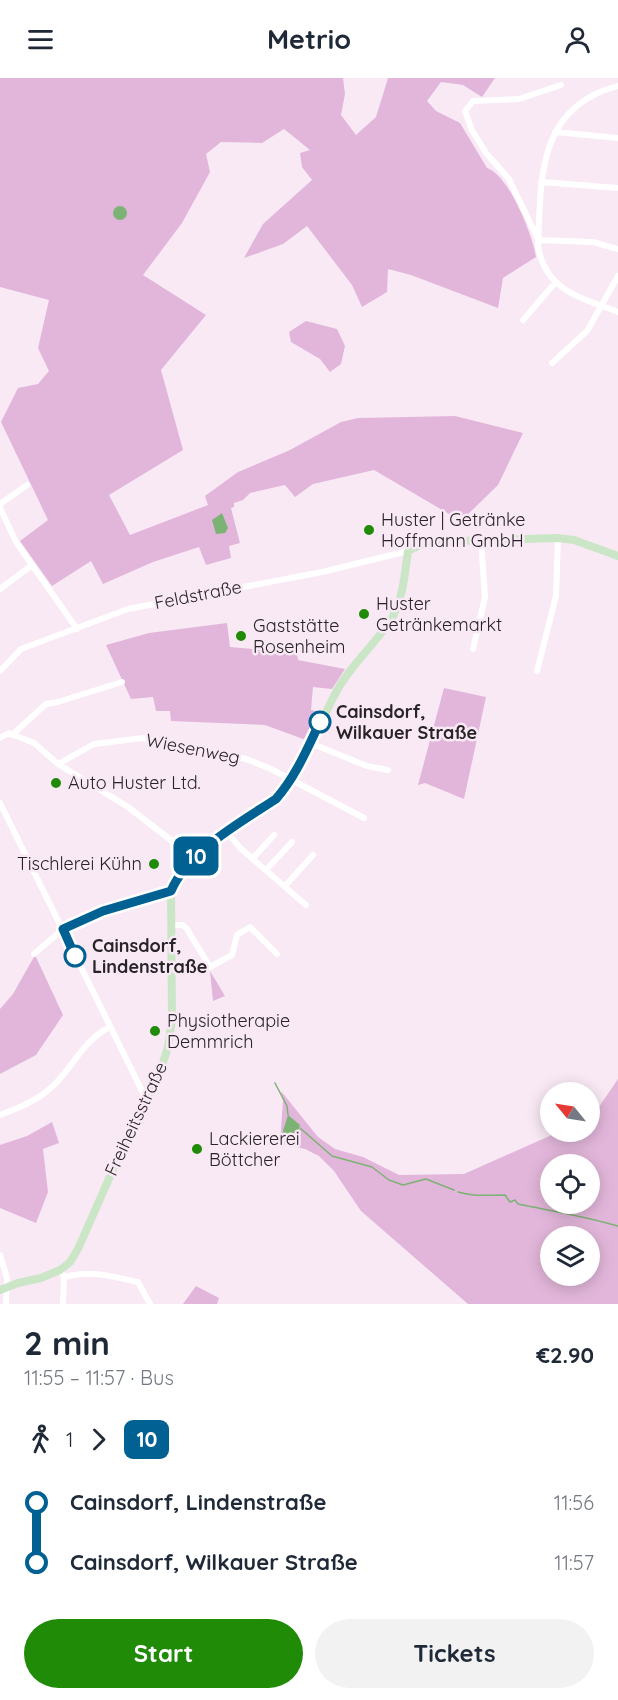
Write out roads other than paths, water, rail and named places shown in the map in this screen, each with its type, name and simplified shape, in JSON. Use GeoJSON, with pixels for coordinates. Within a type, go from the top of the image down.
{"type":"FeatureCollection","features":[{"type":"Feature","properties":{"kind":"street"},"geometry":{"type":"LineString","coordinates":[[538,240],[509,179],[486,153],[472,130],[465,111],[473,101],[519,99],[561,85]]}},
{"type":"Feature","properties":{"kind":"street"},"geometry":{"type":"LineString","coordinates":[[618,86],[605,89],[577,106],[555,132],[543,163],[538,240],[540,258],[555,283],[565,292],[618,312]]}},
{"type":"Feature","properties":{"kind":"street"},"geometry":{"type":"LineString","coordinates":[[555,132],[618,138]]}},
{"type":"Feature","properties":{"kind":"street"},"geometry":{"type":"LineString","coordinates":[[542,182],[618,188]]}},
{"type":"Feature","properties":{"kind":"street"},"geometry":{"type":"LineString","coordinates":[[538,240],[593,242],[618,249]]}},
{"type":"Feature","properties":{"kind":"street"},"geometry":{"type":"LineString","coordinates":[[552,363],[587,331],[618,276]]}},
{"type":"Feature","properties":{"kind":"street"},"geometry":{"type":"LineString","coordinates":[[524,320],[555,283]]}},
{"type":"Feature","properties":{"kind":"street"},"geometry":{"type":"LineString","coordinates":[[27,485],[0,506],[16,542],[76,629]]}},
{"type":"Feature","properties":{"kind":"street"},"geometry":{"type":"LineString","coordinates":[[537,671],[556,596],[558,538]]}},
{"type":"Feature","properties":{"kind":"street"},"geometry":{"type":"LineString","coordinates":[[34,954],[63,929],[103,911],[171,891],[177,878],[190,861],[276,799],[293,780],[338,687],[392,617],[400,595],[408,551],[427,542],[558,538],[574,540],[618,556]]}},
{"type":"Feature","properties":{"kind":"street"},"geometry":{"type":"LineString","coordinates":[[473,649],[485,597],[481,541]]}},
{"type":"Feature","properties":{"kind":"street","name":"Feldstraße"},"geometry":{"type":"LineString","coordinates":[[0,671],[21,649],[128,609],[332,570],[408,551]]}},
{"type":"Feature","properties":{"kind":"street"},"geometry":{"type":"LineString","coordinates":[[0,590],[32,565]]}},
{"type":"Feature","properties":{"kind":"street"},"geometry":{"type":"LineString","coordinates":[[12,735],[46,704],[122,682]]}},
{"type":"Feature","properties":{"kind":"street"},"geometry":{"type":"LineString","coordinates":[[0,745],[0,738],[7,734],[34,743],[58,764],[159,829],[190,861]]}},
{"type":"Feature","properties":{"kind":"street","name":"Wiesenweg"},"geometry":{"type":"LineString","coordinates":[[58,764],[94,744],[143,738],[246,759],[293,780],[364,818]]}},
{"type":"Feature","properties":{"kind":"street"},"geometry":{"type":"LineString","coordinates":[[310,742],[367,766],[388,770]]}},
{"type":"Feature","properties":{"kind":"street"},"geometry":{"type":"LineString","coordinates":[[0,803],[146,1099]]}},
{"type":"Feature","properties":{"kind":"street"},"geometry":{"type":"LineString","coordinates":[[228,833],[240,848],[254,857],[306,905]]}},
{"type":"Feature","properties":{"kind":"street"},"geometry":{"type":"LineString","coordinates":[[254,857],[274,835]]}},
{"type":"Feature","properties":{"kind":"street"},"geometry":{"type":"LineString","coordinates":[[267,869],[292,842]]}},
{"type":"Feature","properties":{"kind":"street"},"geometry":{"type":"LineString","coordinates":[[285,886],[313,855]]}},
{"type":"Feature","properties":{"kind":"street","name":"Freiheitsstraße"},"geometry":{"type":"LineString","coordinates":[[62,1273],[78,1249],[161,1069],[172,1020],[171,891]]}},
{"type":"Feature","properties":{"kind":"street"},"geometry":{"type":"LineString","coordinates":[[171,925],[183,925],[187,929],[210,967],[232,955],[237,935],[250,927],[277,954]]}},
{"type":"Feature","properties":{"kind":"street"},"geometry":{"type":"LineString","coordinates":[[0,1115],[36,1099],[51,1087],[88,1040],[110,1027]]}},
{"type":"Feature","properties":{"kind":"street"},"geometry":{"type":"LineString","coordinates":[[0,1255],[7,1278],[3,1289],[6,1304]]}},
{"type":"Feature","properties":{"kind":"street"},"geometry":{"type":"LineString","coordinates":[[3,1289],[62,1273],[97,1271],[138,1282],[150,1304]]}},
{"type":"Feature","properties":{"kind":"street"},"geometry":{"type":"LineString","coordinates":[[62,1273],[63,1304]]}},
{"type":"Feature","properties":{"kind":"waterway"},"geometry":{"type":"LineString","coordinates":[[275,1083],[287,1106],[288,1115]]}},
{"type":"Feature","properties":{"kind":"waterway"},"geometry":{"type":"LineString","coordinates":[[300,1128],[332,1156],[372,1167],[389,1180],[403,1185],[426,1179],[454,1190]]}},
{"type":"Feature","properties":{"kind":"waterway"},"geometry":{"type":"LineString","coordinates":[[262,1135],[278,1139],[284,1132]]}},
{"type":"Feature","properties":{"kind":"waterway"},"geometry":{"type":"LineString","coordinates":[[458,1192],[476,1195],[505,1195],[510,1202],[515,1200],[518,1204],[618,1226]]}},
{"type":"Feature","properties":{"kind":"place","name":"Huster | Getränke Hoffmann GmbH"},"geometry":{"type":"Point","coordinates":[369,530]}},
{"type":"Feature","properties":{"kind":"place","name":"Huster Getränkemarkt"},"geometry":{"type":"Point","coordinates":[364,614]}},
{"type":"Feature","properties":{"kind":"place","name":"Gaststätte Rosenheim"},"geometry":{"type":"Point","coordinates":[241,636]}},
{"type":"Feature","properties":{"kind":"place","name":"Cainsdorf, Wilkauer Straße"},"geometry":{"type":"Point","coordinates":[320,722]}},
{"type":"Feature","properties":{"kind":"place","name":"Auto Huster Ltd."},"geometry":{"type":"Point","coordinates":[56,783]}},
{"type":"Feature","properties":{"kind":"place","name":"Tischlerei Kühn"},"geometry":{"type":"Point","coordinates":[154,864]}},
{"type":"Feature","properties":{"kind":"place","name":"Cainsdorf, Lindenstraße"},"geometry":{"type":"Point","coordinates":[75,956]}},
{"type":"Feature","properties":{"kind":"place","name":"Physiotherapie Demmrich"},"geometry":{"type":"Point","coordinates":[155,1031]}},
{"type":"Feature","properties":{"kind":"place","name":"Lackiererei Böttcher"},"geometry":{"type":"Point","coordinates":[197,1149]}}]}
